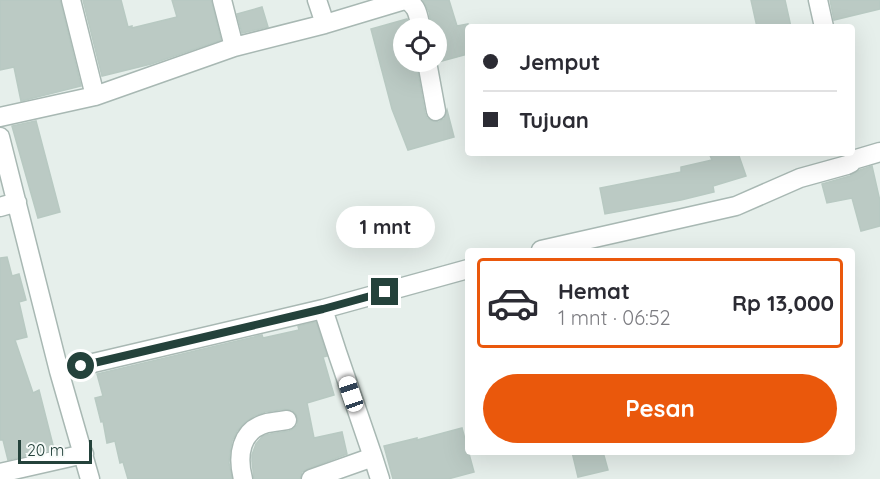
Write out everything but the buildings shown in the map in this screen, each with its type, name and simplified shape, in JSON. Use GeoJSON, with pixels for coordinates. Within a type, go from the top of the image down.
{"type":"FeatureCollection","features":[{"type":"Feature","properties":{"kind":"street"},"geometry":{"type":"LineString","coordinates":[[72,0],[95,96]]}},
{"type":"Feature","properties":{"kind":"street"},"geometry":{"type":"LineString","coordinates":[[222,0],[234,47]]}},
{"type":"Feature","properties":{"kind":"street"},"geometry":{"type":"LineString","coordinates":[[317,0],[325,24]]}},
{"type":"Feature","properties":{"kind":"street"},"geometry":{"type":"LineString","coordinates":[[0,117],[95,96],[234,47],[325,24],[405,0],[414,5],[419,18]]}},
{"type":"Feature","properties":{"kind":"street"},"geometry":{"type":"LineString","coordinates":[[818,0],[823,24]]}},
{"type":"Feature","properties":{"kind":"street"},"geometry":{"type":"LineString","coordinates":[[429,72],[436,111]]}},
{"type":"Feature","properties":{"kind":"street"},"geometry":{"type":"LineString","coordinates":[[0,137],[9,204],[90,479]]}},
{"type":"Feature","properties":{"kind":"street"},"geometry":{"type":"LineString","coordinates":[[855,156],[880,152]]}},
{"type":"Feature","properties":{"kind":"street"},"geometry":{"type":"LineString","coordinates":[[550,248],[736,206],[800,178],[851,163],[852,156]]}},
{"type":"Feature","properties":{"kind":"street"},"geometry":{"type":"LineString","coordinates":[[59,371],[323,309],[465,270]]}},
{"type":"Feature","properties":{"kind":"street"},"geometry":{"type":"LineString","coordinates":[[323,309],[380,479]]}},
{"type":"Feature","properties":{"kind":"street"},"geometry":{"type":"LineString","coordinates":[[243,479],[240,450],[244,439],[252,431],[265,424],[287,420]]}},
{"type":"Feature","properties":{"kind":"street"},"geometry":{"type":"LineString","coordinates":[[0,474],[84,454]]}},
{"type":"Feature","properties":{"kind":"street"},"geometry":{"type":"LineString","coordinates":[[311,479],[373,457]]}},
{"type":"Feature","properties":{"kind":"route"},"geometry":{"type":"LineString","coordinates":[[81,366],[323,309],[385,292]]}}]}
